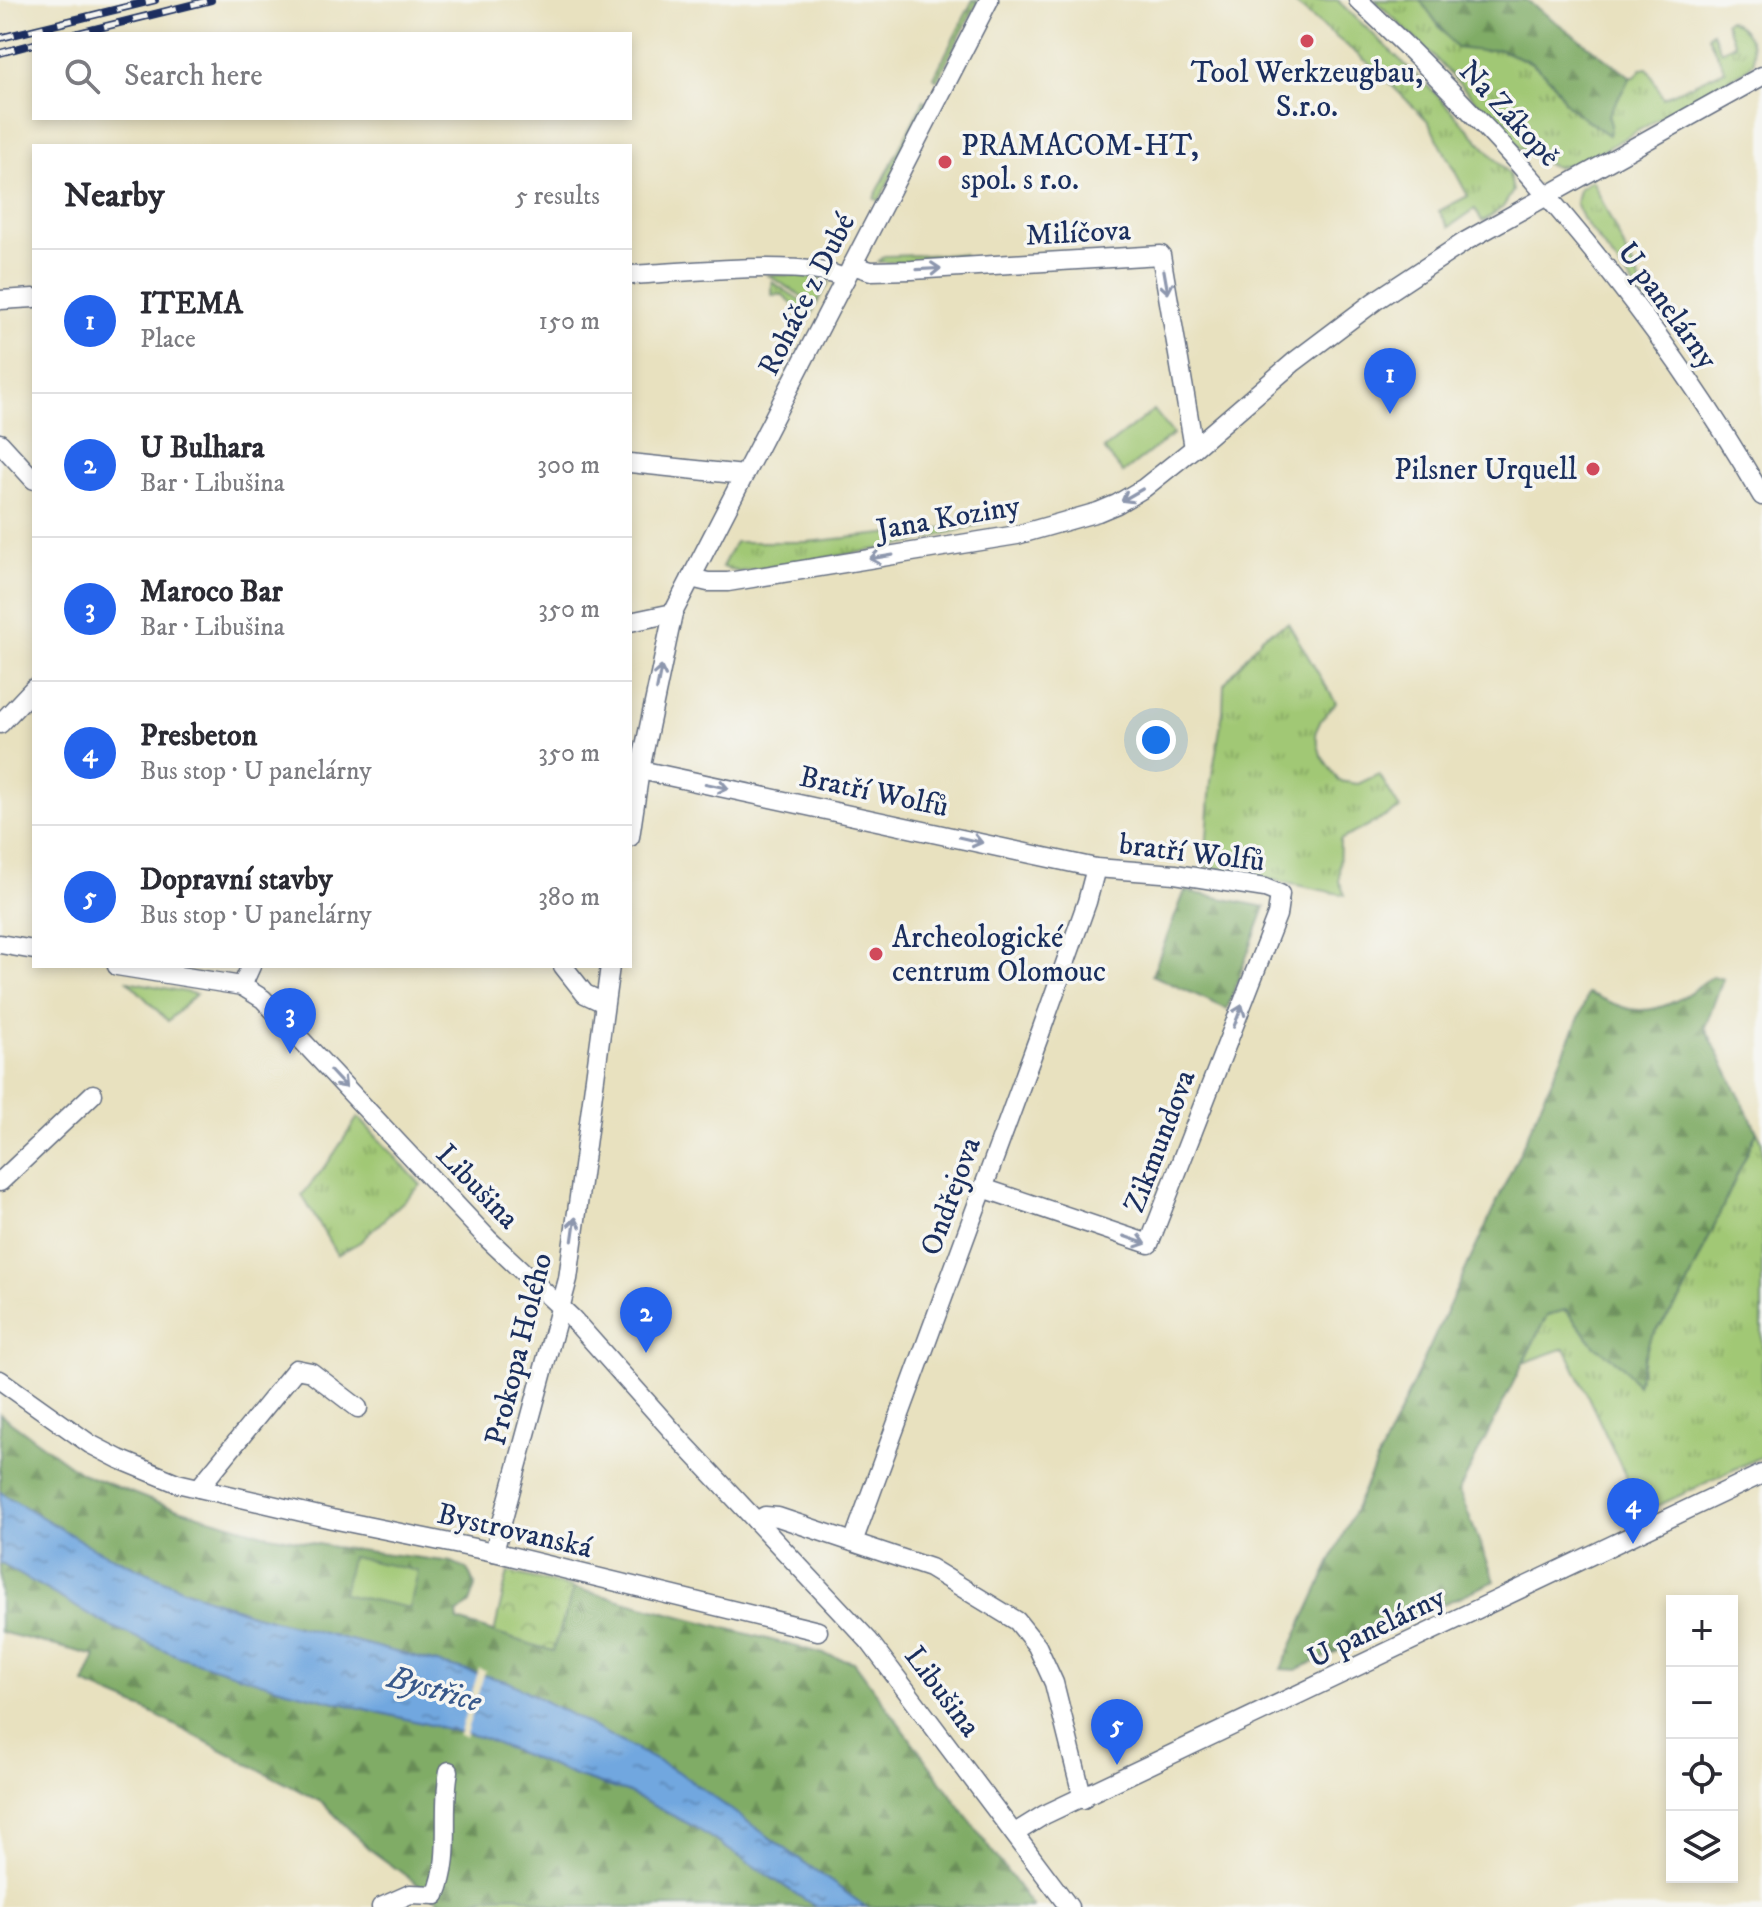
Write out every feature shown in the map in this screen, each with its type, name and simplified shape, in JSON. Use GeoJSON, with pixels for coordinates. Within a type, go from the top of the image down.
{"type":"FeatureCollection","features":[{"type":"Feature","properties":{"kind":"street","name":"Roháče z Dubé"},"geometry":{"type":"LineString","coordinates":[[673,613],[989,0]]}},
{"type":"Feature","properties":{"kind":"street","name":"Na Zákopě"},"geometry":{"type":"LineString","coordinates":[[1358,0],[1469,108],[1546,194],[1762,76]]}},
{"type":"Feature","properties":{"kind":"street","name":"Jana Koziny"},"geometry":{"type":"LineString","coordinates":[[691,578],[728,582],[1040,530],[1117,504],[1144,488],[1294,362],[1375,301],[1466,241],[1546,194]]}},
{"type":"Feature","properties":{"kind":"street","name":"U panelárny"},"geometry":{"type":"LineString","coordinates":[[1546,194],[1643,314],[1703,401],[1762,496]]}},
{"type":"Feature","properties":{"kind":"street","name":"Milíčova"},"geometry":{"type":"LineString","coordinates":[[849,272],[1161,255],[1194,448]]}},
{"type":"Feature","properties":{"kind":"street"},"geometry":{"type":"LineString","coordinates":[[632,275],[794,268],[849,272]]}},
{"type":"Feature","properties":{"kind":"street"},"geometry":{"type":"LineString","coordinates":[[0,300],[32,298]]}},
{"type":"Feature","properties":{"kind":"street"},"geometry":{"type":"LineString","coordinates":[[0,443],[32,478]]}},
{"type":"Feature","properties":{"kind":"street"},"geometry":{"type":"LineString","coordinates":[[632,463],[744,475]]}},
{"type":"Feature","properties":{"kind":"street"},"geometry":{"type":"LineString","coordinates":[[632,622],[673,613],[632,824]]}},
{"type":"Feature","properties":{"kind":"street"},"geometry":{"type":"LineString","coordinates":[[0,724],[32,690]]}},
{"type":"Feature","properties":{"kind":"street","name":"Bratří Wolfů"},"geometry":{"type":"LineString","coordinates":[[640,770],[1096,868]]}},
{"type":"Feature","properties":{"kind":"street","name":"bratří Wolfů"},"geometry":{"type":"LineString","coordinates":[[1096,868],[1175,874],[1265,888],[1280,894]]}},
{"type":"Feature","properties":{"kind":"street","name":"Ondřejova"},"geometry":{"type":"LineString","coordinates":[[853,1542],[1087,902],[1096,868]]}},
{"type":"Feature","properties":{"kind":"street","name":"Zikmundova"},"geometry":{"type":"LineString","coordinates":[[983,1188],[1149,1244],[1277,915],[1280,894]]}},
{"type":"Feature","properties":{"kind":"street"},"geometry":{"type":"LineString","coordinates":[[0,944],[32,950]]}},
{"type":"Feature","properties":{"kind":"street","name":"Libušina"},"geometry":{"type":"LineString","coordinates":[[130,968],[242,986],[277,1013],[488,1239],[560,1305],[869,1641],[1069,1907]]}},
{"type":"Feature","properties":{"kind":"street"},"geometry":{"type":"LineString","coordinates":[[242,986],[250,968]]}},
{"type":"Feature","properties":{"kind":"street"},"geometry":{"type":"LineString","coordinates":[[565,968],[585,994],[604,1003]]}},
{"type":"Feature","properties":{"kind":"street","name":"Prokopa Holého"},"geometry":{"type":"LineString","coordinates":[[494,1552],[568,1279],[610,968]]}},
{"type":"Feature","properties":{"kind":"street"},"geometry":{"type":"LineString","coordinates":[[0,1182],[93,1094]]}},
{"type":"Feature","properties":{"kind":"street"},"geometry":{"type":"LineString","coordinates":[[199,1488],[296,1369],[311,1372],[358,1408]]}},
{"type":"Feature","properties":{"kind":"street","name":"Bystrovanská"},"geometry":{"type":"LineString","coordinates":[[0,1380],[90,1444],[177,1483],[494,1552],[818,1631]]}},
{"type":"Feature","properties":{"kind":"street","name":"U panelárny"},"geometry":{"type":"LineString","coordinates":[[1015,1833],[1035,1820],[1762,1474]]}},
{"type":"Feature","properties":{"kind":"street"},"geometry":{"type":"LineString","coordinates":[[756,1521],[771,1516],[930,1568],[1004,1611],[1037,1646],[1054,1683],[1083,1799]]}},
{"type":"Feature","properties":{"kind":"street"},"geometry":{"type":"LineString","coordinates":[[381,1907],[410,1894],[440,1901],[446,1858],[445,1797],[449,1771]]}},
{"type":"Feature","properties":{"kind":"green space"},"geometry":{"type":"Polygon","coordinates":[[[973,0],[978,1],[937,80],[934,77],[973,0]]]}},
{"type":"Feature","properties":{"kind":"green space"},"geometry":{"type":"Polygon","coordinates":[[[1290,0],[1337,0],[1437,95],[1509,174],[1513,191],[1503,207],[1482,221],[1475,209],[1449,227],[1439,211],[1468,196],[1428,121],[1372,66],[1290,0]]]}},
{"type":"Feature","properties":{"kind":"green space"},"geometry":{"type":"Polygon","coordinates":[[[1375,0],[1420,0],[1441,29],[1481,51],[1498,49],[1532,63],[1552,81],[1566,104],[1611,125],[1608,115],[1631,77],[1635,77],[1641,69],[1649,70],[1663,98],[1725,70],[1708,36],[1712,32],[1721,51],[1735,44],[1725,22],[1728,20],[1748,36],[1754,61],[1747,69],[1584,161],[1556,167],[1522,150],[1375,0]]]}},
{"type":"Feature","properties":{"kind":"green space"},"geometry":{"type":"Polygon","coordinates":[[[1420,0],[1526,0],[1631,77],[1608,115],[1611,125],[1609,135],[1566,104],[1552,81],[1532,62],[1498,49],[1481,51],[1456,48],[1420,0]]]}},
{"type":"Feature","properties":{"kind":"green space"},"geometry":{"type":"Polygon","coordinates":[[[924,100],[927,103],[879,201],[874,198],[924,100]]]}},
{"type":"Feature","properties":{"kind":"green space"},"geometry":{"type":"Polygon","coordinates":[[[1592,180],[1656,315],[1582,218],[1576,203],[1579,189],[1592,180]]]}},
{"type":"Feature","properties":{"kind":"green space"},"geometry":{"type":"Polygon","coordinates":[[[964,254],[965,262],[878,262],[884,256],[964,254]]]}},
{"type":"Feature","properties":{"kind":"green space"},"geometry":{"type":"Polygon","coordinates":[[[768,275],[800,275],[829,282],[816,305],[768,275]]]}},
{"type":"Feature","properties":{"kind":"green space"},"geometry":{"type":"Polygon","coordinates":[[[772,282],[814,309],[803,330],[793,325],[800,311],[783,295],[772,295],[772,282]]]}},
{"type":"Feature","properties":{"kind":"green space"},"geometry":{"type":"Polygon","coordinates":[[[786,339],[795,345],[782,372],[772,366],[786,339]]]}},
{"type":"Feature","properties":{"kind":"green space"},"geometry":{"type":"Polygon","coordinates":[[[1154,410],[1173,434],[1123,473],[1104,449],[1154,410]]]}},
{"type":"Feature","properties":{"kind":"green space"},"geometry":{"type":"Polygon","coordinates":[[[981,524],[909,544],[738,572],[722,567],[735,542],[807,542],[981,524]]]}},
{"type":"Feature","properties":{"kind":"green space"},"geometry":{"type":"Polygon","coordinates":[[[1288,623],[1336,703],[1321,720],[1315,733],[1321,755],[1339,781],[1358,784],[1379,774],[1400,809],[1340,840],[1339,881],[1345,895],[1205,866],[1211,781],[1223,712],[1224,684],[1263,636],[1288,623]]]}},
{"type":"Feature","properties":{"kind":"green space"},"geometry":{"type":"Polygon","coordinates":[[[1185,891],[1265,907],[1227,1009],[1152,975],[1185,891]]]}},
{"type":"Feature","properties":{"kind":"green space"},"geometry":{"type":"Polygon","coordinates":[[[1712,976],[1723,979],[1705,1027],[1757,1131],[1682,1297],[1649,1341],[1637,1385],[1623,1366],[1595,1346],[1566,1310],[1547,1315],[1459,1491],[1495,1581],[1296,1670],[1281,1669],[1519,1154],[1588,993],[1630,1009],[1653,1009],[1684,996],[1712,976]]]}},
{"type":"Feature","properties":{"kind":"green space"},"geometry":{"type":"Polygon","coordinates":[[[128,981],[196,994],[168,1021],[128,981]]]}},
{"type":"Feature","properties":{"kind":"green space"},"geometry":{"type":"Polygon","coordinates":[[[358,1117],[421,1185],[360,1242],[337,1255],[302,1195],[328,1163],[358,1117]]]}},
{"type":"Feature","properties":{"kind":"green space"},"geometry":{"type":"Polygon","coordinates":[[[1757,1131],[1762,1141],[1762,1456],[1643,1513],[1565,1348],[1523,1363],[1547,1315],[1566,1310],[1595,1346],[1623,1366],[1637,1384],[1649,1341],[1682,1297],[1757,1131]]]}},
{"type":"Feature","properties":{"kind":"green space"},"geometry":{"type":"Polygon","coordinates":[[[0,1414],[81,1473],[158,1503],[264,1534],[334,1547],[452,1562],[467,1569],[476,1586],[470,1603],[457,1614],[458,1621],[553,1651],[574,1588],[854,1662],[1033,1907],[866,1907],[680,1773],[509,1682],[251,1614],[183,1589],[93,1548],[0,1492],[0,1414]]]}},
{"type":"Feature","properties":{"kind":"green space"},"geometry":{"type":"Polygon","coordinates":[[[351,1557],[418,1571],[410,1608],[343,1594],[351,1557]]]}},
{"type":"Feature","properties":{"kind":"green space"},"geometry":{"type":"Polygon","coordinates":[[[0,1563],[108,1625],[284,1689],[480,1737],[578,1777],[627,1792],[693,1826],[816,1907],[557,1907],[517,1895],[446,1905],[368,1848],[323,1803],[146,1710],[84,1684],[96,1656],[0,1632],[0,1563]]]}},
{"type":"Feature","properties":{"kind":"green space"},"geometry":{"type":"Polygon","coordinates":[[[508,1572],[574,1588],[553,1651],[494,1633],[508,1572]]]}},
{"type":"Feature","properties":{"kind":"green space"},"geometry":{"type":"Polygon","coordinates":[[[517,1895],[557,1907],[446,1905],[494,1896],[517,1895]]]}},
{"type":"Feature","properties":{"kind":"water","name":"Bystřice"},"geometry":{"type":"Polygon","coordinates":[[[0,1492],[93,1548],[183,1589],[251,1614],[509,1682],[680,1773],[866,1907],[816,1907],[693,1826],[627,1792],[578,1777],[480,1737],[283,1689],[178,1656],[108,1625],[0,1563],[0,1492]]]}},
{"type":"Feature","properties":{"kind":"pier"},"geometry":{"type":"Polygon","coordinates":[[[479,1669],[485,1671],[465,1737],[459,1735],[479,1669]]]}},
{"type":"Feature","properties":{"kind":"railway"},"geometry":{"type":"LineString","coordinates":[[0,38],[155,0]]}},
{"type":"Feature","properties":{"kind":"railway"},"geometry":{"type":"LineString","coordinates":[[83,32],[211,0]]}},
{"type":"Feature","properties":{"kind":"railway"},"geometry":{"type":"LineString","coordinates":[[0,53],[32,45]]}},
{"type":"Feature","properties":{"kind":"place","name":"Tool Werkzeugbau, S.r.o."},"geometry":{"type":"Point","coordinates":[1307,41]}},
{"type":"Feature","properties":{"kind":"place","name":"PRAMACOM-HT, spol. s r.o."},"geometry":{"type":"Point","coordinates":[945,162]}},
{"type":"Feature","properties":{"kind":"place","name":"ITEMA"},"geometry":{"type":"Point","coordinates":[1390,414]}},
{"type":"Feature","properties":{"kind":"place","name":"Pilsner Urquell"},"geometry":{"type":"Point","coordinates":[1593,469]}},
{"type":"Feature","properties":{"kind":"place","name":"Archeologické centrum Olomouc"},"geometry":{"type":"Point","coordinates":[876,954]}},
{"type":"Feature","properties":{"kind":"place","name":"Maroco Bar"},"geometry":{"type":"Point","coordinates":[290,1054]}},
{"type":"Feature","properties":{"kind":"place","name":"U Bulhara"},"geometry":{"type":"Point","coordinates":[646,1353]}},
{"type":"Feature","properties":{"kind":"place","name":"Presbeton"},"geometry":{"type":"Point","coordinates":[1633,1544]}},
{"type":"Feature","properties":{"kind":"place","name":"Dopravní stavby"},"geometry":{"type":"Point","coordinates":[1117,1765]}}]}
